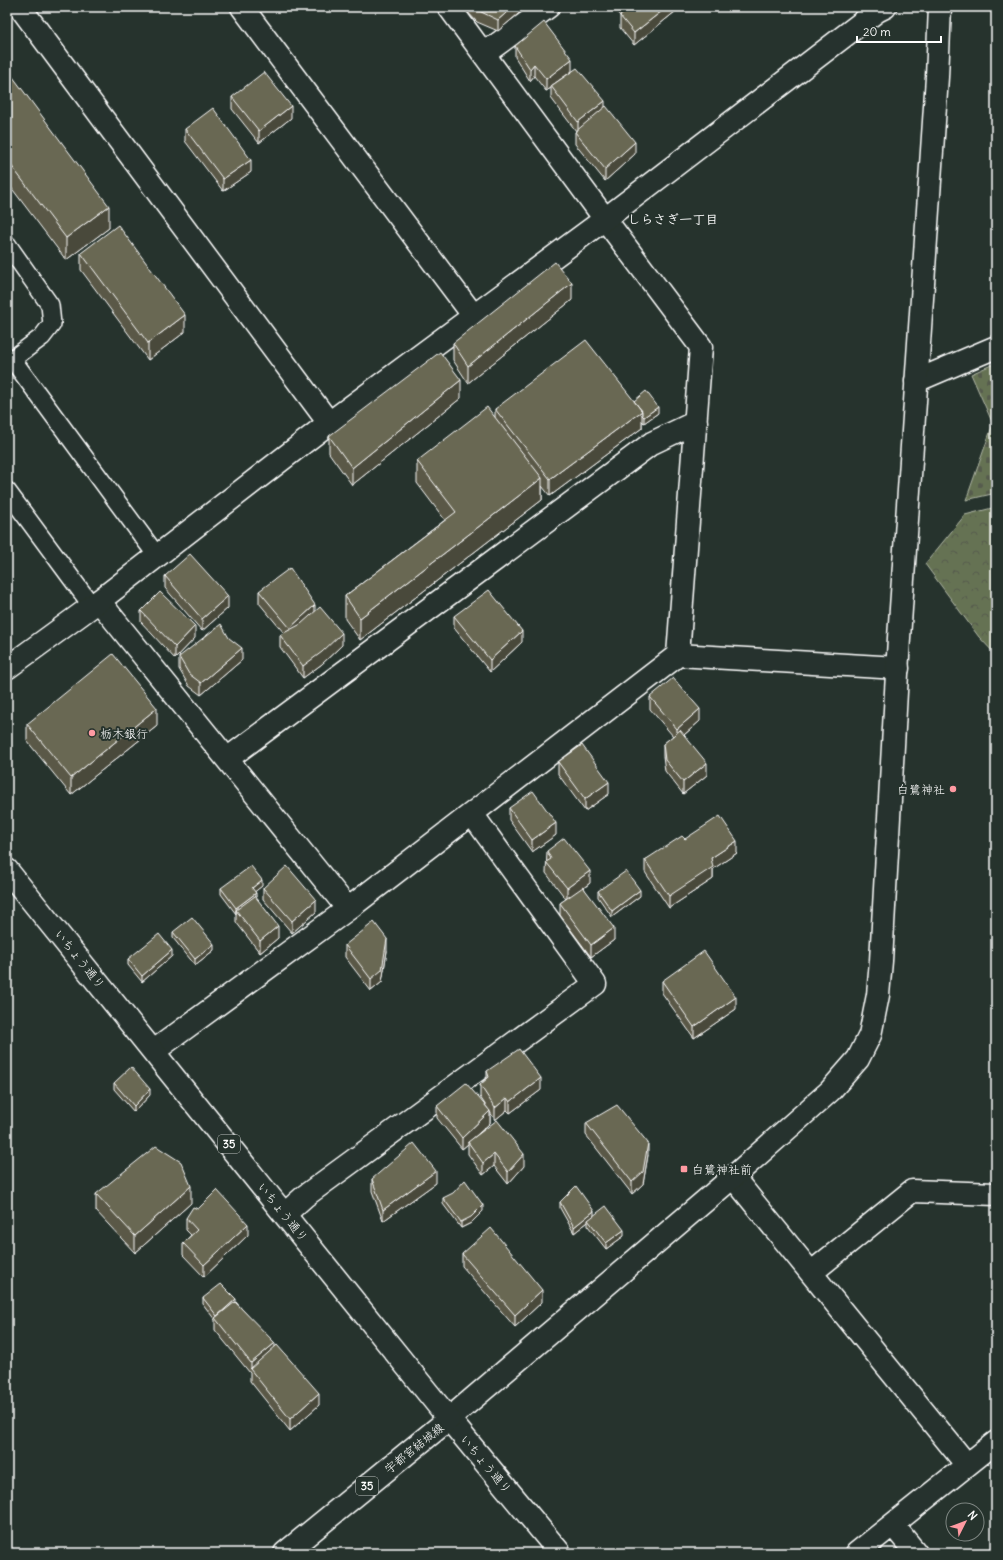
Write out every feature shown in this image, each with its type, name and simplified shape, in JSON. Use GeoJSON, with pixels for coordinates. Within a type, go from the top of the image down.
{"type":"FeatureCollection","features":[{"type":"Feature","properties":{"kind":"street"},"geometry":{"type":"LineString","coordinates":[[20,7],[329,423]]}},
{"type":"Feature","properties":{"kind":"street"},"geometry":{"type":"LineString","coordinates":[[242,7],[473,315]]}},
{"type":"Feature","properties":{"kind":"street"},"geometry":{"type":"LineString","coordinates":[[449,7],[701,347],[678,655]]}},
{"type":"Feature","properties":{"kind":"street"},"geometry":{"type":"LineString","coordinates":[[484,54],[548,7]]}},
{"type":"Feature","properties":{"kind":"street"},"geometry":{"type":"LineString","coordinates":[[7,668],[95,603],[329,423],[473,315],[605,219],[870,16],[885,7]]}},
{"type":"Feature","properties":{"kind":"street","name":"宇都宮結城線"},"geometry":{"type":"LineString","coordinates":[[285,1553],[449,1419],[733,1177],[830,1091],[858,1059],[870,1035],[878,995],[880,968],[916,381],[937,77],[940,7]]}},
{"type":"Feature","properties":{"kind":"street"},"geometry":{"type":"LineString","coordinates":[[916,381],[996,347]]}},
{"type":"Feature","properties":{"kind":"street"},"geometry":{"type":"LineString","coordinates":[[227,759],[652,443],[696,422]]}},
{"type":"Feature","properties":{"kind":"street"},"geometry":{"type":"LineString","coordinates":[[95,603],[227,759],[348,909]]}},
{"type":"Feature","properties":{"kind":"street"},"geometry":{"type":"LineString","coordinates":[[154,1051],[348,909],[678,655],[898,668]]}},
{"type":"Feature","properties":{"kind":"street"},"geometry":{"type":"LineString","coordinates":[[285,1214],[305,1196],[595,984],[472,814]]}},
{"type":"Feature","properties":{"kind":"street","name":"いちょう通り"},"geometry":{"type":"LineString","coordinates":[[7,870],[449,1419],[560,1553]]}},
{"type":"Feature","properties":{"kind":"street"},"geometry":{"type":"LineString","coordinates":[[733,1177],[967,1465]]}},
{"type":"Feature","properties":{"kind":"street"},"geometry":{"type":"LineString","coordinates":[[811,1273],[912,1191],[996,1194]]}},
{"type":"Feature","properties":{"kind":"street"},"geometry":{"type":"LineString","coordinates":[[857,1553],[996,1442]]}},
{"type":"Feature","properties":{"kind":"street"},"geometry":{"type":"LineString","coordinates":[[893,1525],[916,1553]]}},
{"type":"Feature","properties":{"kind":"lane"},"geometry":{"type":"LineString","coordinates":[[7,244],[50,305],[52,324],[42,337],[10,361],[156,556]]}},
{"type":"Feature","properties":{"kind":"lane"},"geometry":{"type":"LineString","coordinates":[[7,490],[95,603]]}},
{"type":"Feature","properties":{"kind":"green space"},"geometry":{"type":"Polygon","coordinates":[[[996,363],[996,493],[966,500],[993,424],[971,374],[996,363]]]}},
{"type":"Feature","properties":{"kind":"green space"},"geometry":{"type":"Polygon","coordinates":[[[996,507],[996,655],[979,637],[925,564],[965,515],[996,507]]]}},
{"type":"Feature","properties":{"kind":"building"},"geometry":{"type":"Polygon","coordinates":[[[474,7],[513,7],[498,20],[477,10],[474,7]]]}},
{"type":"Feature","properties":{"kind":"building"},"geometry":{"type":"Polygon","coordinates":[[[622,7],[667,7],[634,33],[620,16],[625,12],[622,7]]]}},
{"type":"Feature","properties":{"kind":"building"},"geometry":{"type":"Polygon","coordinates":[[[544,22],[572,59],[546,79],[534,64],[530,69],[515,46],[544,22]]]}},
{"type":"Feature","properties":{"kind":"building"},"geometry":{"type":"Polygon","coordinates":[[[577,68],[605,101],[578,122],[551,86],[577,68]]]}},
{"type":"Feature","properties":{"kind":"building"},"geometry":{"type":"Polygon","coordinates":[[[7,69],[109,206],[66,238],[7,160],[7,69]]]}},
{"type":"Feature","properties":{"kind":"building"},"geometry":{"type":"Polygon","coordinates":[[[264,72],[291,106],[259,131],[232,97],[264,72]]]}},
{"type":"Feature","properties":{"kind":"building"},"geometry":{"type":"Polygon","coordinates":[[[606,106],[635,142],[605,169],[575,132],[606,106]]]}},
{"type":"Feature","properties":{"kind":"building"},"geometry":{"type":"Polygon","coordinates":[[[213,108],[251,160],[223,179],[185,129],[213,108]]]}},
{"type":"Feature","properties":{"kind":"building"},"geometry":{"type":"Polygon","coordinates":[[[118,225],[185,315],[148,343],[81,253],[118,225]]]}},
{"type":"Feature","properties":{"kind":"building"},"geometry":{"type":"Polygon","coordinates":[[[555,262],[572,283],[468,366],[453,343],[555,262]]]}},
{"type":"Feature","properties":{"kind":"building"},"geometry":{"type":"Polygon","coordinates":[[[586,340],[642,411],[550,479],[495,409],[586,340]]]}},
{"type":"Feature","properties":{"kind":"building"},"geometry":{"type":"Polygon","coordinates":[[[440,352],[461,380],[352,468],[329,436],[440,352]]]}},
{"type":"Feature","properties":{"kind":"building"},"geometry":{"type":"Polygon","coordinates":[[[646,391],[658,407],[644,417],[642,415],[642,411],[634,401],[646,391]]]}},
{"type":"Feature","properties":{"kind":"building"},"geometry":{"type":"Polygon","coordinates":[[[487,407],[542,478],[360,618],[345,596],[456,512],[417,461],[487,407]]]}},
{"type":"Feature","properties":{"kind":"building"},"geometry":{"type":"Polygon","coordinates":[[[190,554],[228,596],[202,619],[165,576],[190,554]]]}},
{"type":"Feature","properties":{"kind":"building"},"geometry":{"type":"Polygon","coordinates":[[[290,568],[315,605],[290,628],[259,591],[290,568]]]}},
{"type":"Feature","properties":{"kind":"building"},"geometry":{"type":"Polygon","coordinates":[[[489,590],[522,631],[490,660],[454,616],[489,590]]]}},
{"type":"Feature","properties":{"kind":"building"},"geometry":{"type":"Polygon","coordinates":[[[160,592],[195,626],[175,647],[141,611],[160,592]]]}},
{"type":"Feature","properties":{"kind":"building"},"geometry":{"type":"Polygon","coordinates":[[[320,607],[342,633],[322,652],[303,666],[280,635],[301,624],[320,607]]]}},
{"type":"Feature","properties":{"kind":"building"},"geometry":{"type":"Polygon","coordinates":[[[221,624],[229,638],[242,648],[201,683],[189,674],[179,657],[221,624]]]}},
{"type":"Feature","properties":{"kind":"building","name":"栃木銀行"},"geometry":{"type":"Polygon","coordinates":[[[113,654],[157,708],[71,778],[27,724],[113,654]]]}},
{"type":"Feature","properties":{"kind":"building"},"geometry":{"type":"Polygon","coordinates":[[[673,678],[700,709],[677,729],[650,697],[673,678]]]}},
{"type":"Feature","properties":{"kind":"building"},"geometry":{"type":"Polygon","coordinates":[[[680,730],[707,763],[683,782],[665,760],[663,744],[680,730]]]}},
{"type":"Feature","properties":{"kind":"building"},"geometry":{"type":"Polygon","coordinates":[[[582,745],[609,782],[585,799],[558,762],[582,745]]]}},
{"type":"Feature","properties":{"kind":"building"},"geometry":{"type":"Polygon","coordinates":[[[533,791],[556,823],[532,840],[509,808],[533,791]]]}},
{"type":"Feature","properties":{"kind":"building"},"geometry":{"type":"Polygon","coordinates":[[[720,816],[737,841],[711,858],[713,867],[669,896],[645,860],[682,836],[685,839],[720,816]]]}},
{"type":"Feature","properties":{"kind":"building"},"geometry":{"type":"Polygon","coordinates":[[[564,838],[590,871],[567,888],[546,862],[551,859],[547,851],[564,838]]]}},
{"type":"Feature","properties":{"kind":"building"},"geometry":{"type":"Polygon","coordinates":[[[251,866],[262,880],[252,888],[256,893],[236,908],[221,888],[251,866]]]}},
{"type":"Feature","properties":{"kind":"building"},"geometry":{"type":"Polygon","coordinates":[[[287,866],[316,900],[292,921],[263,888],[287,866]]]}},
{"type":"Feature","properties":{"kind":"building"},"geometry":{"type":"Polygon","coordinates":[[[626,871],[640,890],[612,911],[598,891],[626,871]]]}},
{"type":"Feature","properties":{"kind":"building"},"geometry":{"type":"Polygon","coordinates":[[[583,887],[614,928],[591,945],[560,903],[583,887]]]}},
{"type":"Feature","properties":{"kind":"building"},"geometry":{"type":"Polygon","coordinates":[[[255,896],[278,926],[260,941],[236,910],[255,896]]]}},
{"type":"Feature","properties":{"kind":"building"},"geometry":{"type":"Polygon","coordinates":[[[192,917],[214,944],[195,959],[173,932],[192,917]]]}},
{"type":"Feature","properties":{"kind":"building"},"geometry":{"type":"Polygon","coordinates":[[[374,922],[387,939],[382,970],[371,979],[345,945],[374,922]]]}},
{"type":"Feature","properties":{"kind":"building"},"geometry":{"type":"Polygon","coordinates":[[[159,934],[172,950],[142,976],[128,959],[159,934]]]}},
{"type":"Feature","properties":{"kind":"building"},"geometry":{"type":"Polygon","coordinates":[[[704,951],[736,997],[694,1027],[662,981],[704,951]]]}},
{"type":"Feature","properties":{"kind":"building"},"geometry":{"type":"Polygon","coordinates":[[[519,1049],[541,1078],[510,1102],[507,1098],[495,1108],[480,1085],[489,1077],[487,1071],[519,1049]]]}},
{"type":"Feature","properties":{"kind":"building"},"geometry":{"type":"Polygon","coordinates":[[[131,1067],[150,1089],[134,1106],[114,1083],[131,1067]]]}},
{"type":"Feature","properties":{"kind":"building"},"geometry":{"type":"Polygon","coordinates":[[[466,1083],[490,1111],[462,1138],[437,1106],[466,1083]]]}},
{"type":"Feature","properties":{"kind":"building"},"geometry":{"type":"Polygon","coordinates":[[[617,1105],[648,1143],[643,1172],[632,1182],[586,1123],[617,1105]]]}},
{"type":"Feature","properties":{"kind":"building"},"geometry":{"type":"Polygon","coordinates":[[[497,1120],[524,1154],[508,1172],[494,1154],[483,1163],[468,1142],[497,1120]]]}},
{"type":"Feature","properties":{"kind":"building"},"geometry":{"type":"Polygon","coordinates":[[[414,1143],[436,1171],[383,1210],[372,1179],[414,1143]]]}},
{"type":"Feature","properties":{"kind":"building"},"geometry":{"type":"Polygon","coordinates":[[[156,1146],[181,1162],[191,1186],[135,1236],[96,1194],[156,1146]]]}},
{"type":"Feature","properties":{"kind":"building"},"geometry":{"type":"Polygon","coordinates":[[[465,1180],[483,1205],[471,1217],[461,1222],[443,1198],[453,1193],[465,1180]]]}},
{"type":"Feature","properties":{"kind":"building"},"geometry":{"type":"Polygon","coordinates":[[[576,1186],[594,1211],[574,1227],[560,1202],[576,1186]]]}},
{"type":"Feature","properties":{"kind":"building"},"geometry":{"type":"Polygon","coordinates":[[[217,1190],[248,1224],[204,1265],[183,1243],[197,1230],[186,1218],[193,1207],[198,1209],[217,1190]]]}},
{"type":"Feature","properties":{"kind":"building"},"geometry":{"type":"Polygon","coordinates":[[[606,1206],[624,1230],[606,1243],[588,1220],[606,1206]]]}},
{"type":"Feature","properties":{"kind":"building"},"geometry":{"type":"Polygon","coordinates":[[[491,1228],[542,1290],[515,1315],[462,1254],[491,1228]]]}},
{"type":"Feature","properties":{"kind":"building"},"geometry":{"type":"Polygon","coordinates":[[[221,1284],[236,1299],[217,1316],[203,1298],[221,1284]]]}},
{"type":"Feature","properties":{"kind":"building"},"geometry":{"type":"Polygon","coordinates":[[[235,1302],[275,1343],[251,1363],[215,1318],[235,1302]]]}},
{"type":"Feature","properties":{"kind":"building"},"geometry":{"type":"Polygon","coordinates":[[[277,1345],[319,1393],[290,1419],[250,1369],[277,1345]]]}},
{"type":"Feature","properties":{"kind":"place","name":"栃木銀行"},"geometry":{"type":"Point","coordinates":[92,733]}},
{"type":"Feature","properties":{"kind":"place","name":"白鷺神社"},"geometry":{"type":"Point","coordinates":[953,789]}},
{"type":"Feature","properties":{"kind":"place","name":"白鷺神社前"},"geometry":{"type":"Point","coordinates":[684,1169]}},
{"type":"Feature","properties":{"kind":"district","name":"しらさぎ一丁目"},"geometry":{"type":"Point","coordinates":[673,219]}}]}
